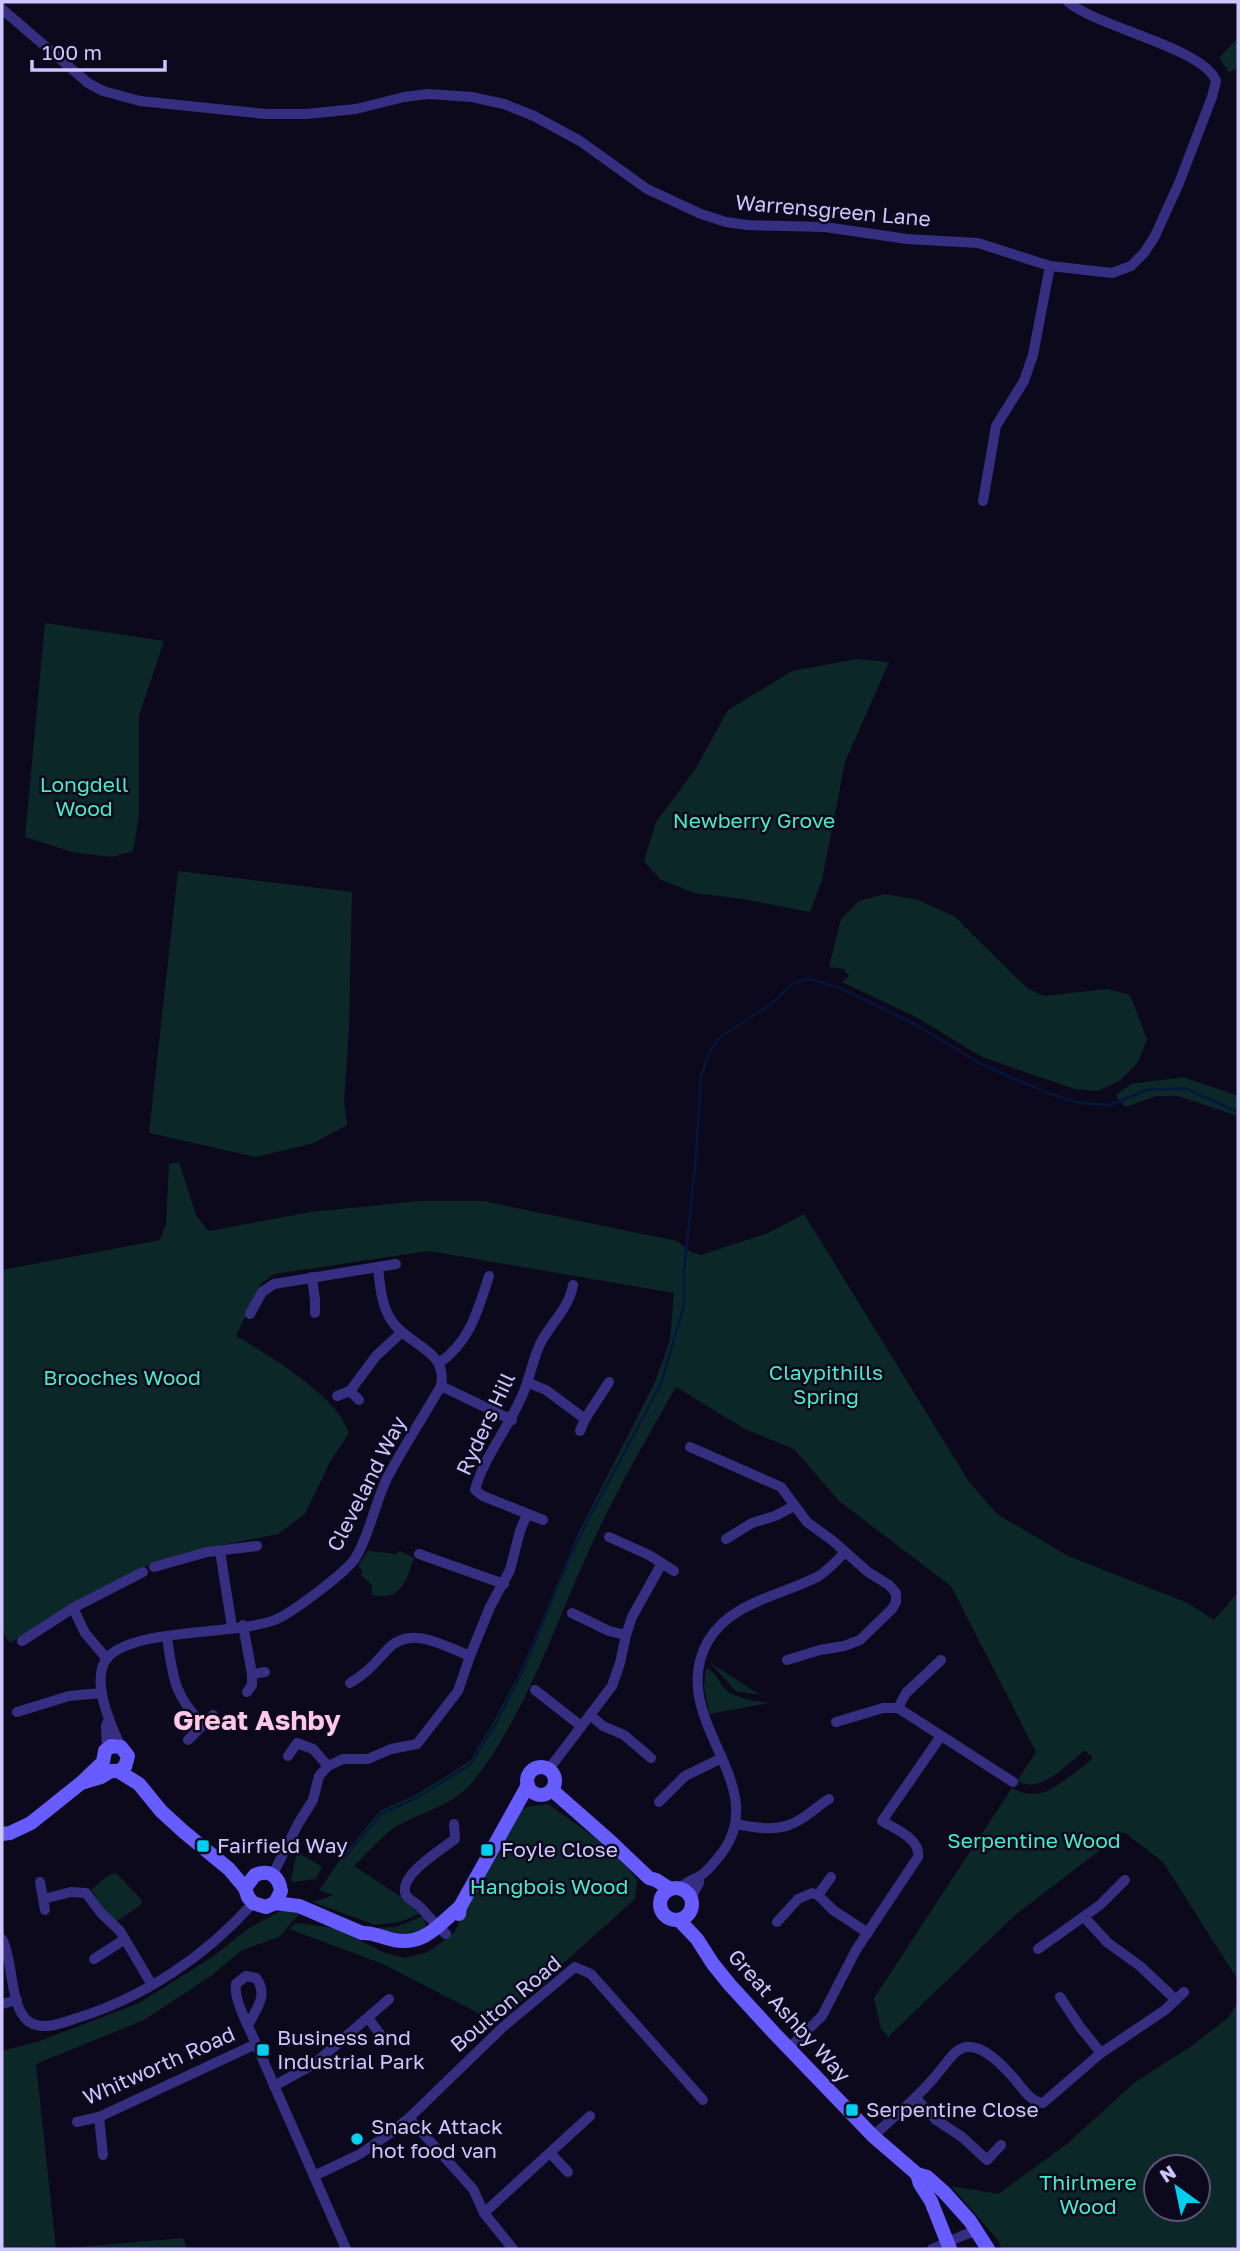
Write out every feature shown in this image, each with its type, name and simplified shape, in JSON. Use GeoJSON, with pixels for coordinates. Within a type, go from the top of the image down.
{"type":"FeatureCollection","features":[{"type":"Feature","properties":{"kind":"street","name":"Warrensgreen Lane"},"geometry":{"type":"LineString","coordinates":[[2,9],[88,83],[103,91],[140,101],[282,114],[356,109],[428,94],[472,97],[504,104],[542,120],[580,141],[647,189],[701,214],[726,222],[825,227],[907,239],[978,243],[1050,266],[1112,273],[1131,266],[1144,253],[1162,224],[1216,81],[1209,70],[1194,59],[1105,23],[1068,2]]}},
{"type":"Feature","properties":{"kind":"street"},"geometry":{"type":"LineString","coordinates":[[983,502],[996,426],[1024,381],[1033,355],[1050,266]]}},
{"type":"Feature","properties":{"kind":"street"},"geometry":{"type":"LineString","coordinates":[[250,1314],[262,1292],[274,1284],[396,1264]]}},
{"type":"Feature","properties":{"kind":"street"},"geometry":{"type":"LineString","coordinates":[[378,1267],[385,1310],[402,1332],[432,1354],[439,1363],[443,1375],[441,1386],[512,1420]]}},
{"type":"Feature","properties":{"kind":"street"},"geometry":{"type":"LineString","coordinates":[[439,1363],[454,1352],[465,1338],[475,1318],[489,1276]]}},
{"type":"Feature","properties":{"kind":"street"},"geometry":{"type":"LineString","coordinates":[[312,1277],[315,1313]]}},
{"type":"Feature","properties":{"kind":"street","name":"Ryders Hill"},"geometry":{"type":"LineString","coordinates":[[542,1520],[483,1496],[475,1490],[478,1479],[512,1420],[529,1383],[538,1349],[572,1294],[573,1285]]}},
{"type":"Feature","properties":{"kind":"street"},"geometry":{"type":"LineString","coordinates":[[337,1396],[350,1391],[376,1356],[402,1332]]}},
{"type":"Feature","properties":{"kind":"street"},"geometry":{"type":"LineString","coordinates":[[580,1431],[608,1382]]}},
{"type":"Feature","properties":{"kind":"street"},"geometry":{"type":"LineString","coordinates":[[529,1383],[546,1390],[585,1419]]}},
{"type":"Feature","properties":{"kind":"street","name":"Cleveland Way"},"geometry":{"type":"LineString","coordinates":[[107,1658],[132,1645],[267,1622],[281,1617],[351,1564],[388,1477],[441,1386]]}},
{"type":"Feature","properties":{"kind":"street"},"geometry":{"type":"LineString","coordinates":[[350,1391],[359,1400]]}},
{"type":"Feature","properties":{"kind":"street"},"geometry":{"type":"LineString","coordinates":[[690,1447],[776,1484],[785,1491],[807,1522],[894,1589],[894,1605],[866,1634],[853,1643],[787,1660]]}},
{"type":"Feature","properties":{"kind":"street"},"geometry":{"type":"LineString","coordinates":[[726,1539],[752,1523],[775,1516],[794,1506]]}},
{"type":"Feature","properties":{"kind":"street"},"geometry":{"type":"LineString","coordinates":[[275,1903],[279,1897],[276,1880],[298,1824],[313,1800],[319,1776],[328,1766],[343,1759],[368,1759],[391,1749],[417,1744],[458,1691],[491,1607],[510,1570],[527,1514]]}},
{"type":"Feature","properties":{"kind":"street"},"geometry":{"type":"LineString","coordinates":[[609,1536],[674,1571]]}},
{"type":"Feature","properties":{"kind":"street"},"geometry":{"type":"LineString","coordinates":[[154,1567],[188,1557],[257,1546]]}},
{"type":"Feature","properties":{"kind":"street"},"geometry":{"type":"LineString","coordinates":[[220,1551],[252,1674],[247,1692]]}},
{"type":"Feature","properties":{"kind":"street"},"geometry":{"type":"LineString","coordinates":[[682,1901],[664,1894],[661,1903],[666,1916],[682,1901],[692,1878],[699,1877],[725,1848],[735,1824],[736,1802],[733,1788],[699,1702],[698,1673],[709,1640],[735,1613],[818,1577],[845,1552]]}},
{"type":"Feature","properties":{"kind":"street"},"geometry":{"type":"LineString","coordinates":[[419,1554],[504,1584]]}},
{"type":"Feature","properties":{"kind":"street"},"geometry":{"type":"LineString","coordinates":[[549,1769],[612,1686],[626,1635],[639,1602],[662,1563]]}},
{"type":"Feature","properties":{"kind":"street"},"geometry":{"type":"LineString","coordinates":[[22,1641],[73,1608],[143,1572]]}},
{"type":"Feature","properties":{"kind":"street"},"geometry":{"type":"LineString","coordinates":[[73,1608],[85,1633],[107,1658],[100,1672],[109,1719],[106,1726],[115,1760],[137,1774],[139,1784],[161,1811],[229,1869],[245,1888],[253,1903],[266,1907],[275,1903],[299,1906],[362,1933],[369,1932],[405,1941],[421,1939],[442,1931],[460,1907],[512,1811],[530,1789]]}},
{"type":"Feature","properties":{"kind":"street"},"geometry":{"type":"LineString","coordinates":[[572,1613],[608,1631],[626,1635]]}},
{"type":"Feature","properties":{"kind":"street"},"geometry":{"type":"LineString","coordinates":[[167,1637],[176,1687],[186,1707],[203,1725]]}},
{"type":"Feature","properties":{"kind":"street"},"geometry":{"type":"LineString","coordinates":[[350,1683],[368,1672],[391,1645],[409,1637],[426,1639],[470,1656]]}},
{"type":"Feature","properties":{"kind":"street"},"geometry":{"type":"LineString","coordinates":[[898,1708],[906,1693],[941,1660]]}},
{"type":"Feature","properties":{"kind":"street"},"geometry":{"type":"LineString","coordinates":[[252,1674],[265,1672]]}},
{"type":"Feature","properties":{"kind":"street"},"geometry":{"type":"LineString","coordinates":[[535,1690],[581,1726]]}},
{"type":"Feature","properties":{"kind":"street"},"geometry":{"type":"LineString","coordinates":[[17,1712],[69,1696],[102,1693]]}},
{"type":"Feature","properties":{"kind":"street"},"geometry":{"type":"LineString","coordinates":[[836,1722],[883,1708],[898,1708],[1013,1782]]}},
{"type":"Feature","properties":{"kind":"street"},"geometry":{"type":"LineString","coordinates":[[188,1740],[213,1715]]}},
{"type":"Feature","properties":{"kind":"street"},"geometry":{"type":"LineString","coordinates":[[590,1715],[603,1726],[624,1735],[650,1758]]}},
{"type":"Feature","properties":{"kind":"street"},"geometry":{"type":"LineString","coordinates":[[882,1821],[941,1736]]}},
{"type":"Feature","properties":{"kind":"street"},"geometry":{"type":"LineString","coordinates":[[288,1756],[297,1743],[313,1749],[328,1766]]}},
{"type":"Feature","properties":{"kind":"street"},"geometry":{"type":"LineString","coordinates":[[659,1802],[685,1776],[722,1758]]}},
{"type":"Feature","properties":{"kind":"street"},"geometry":{"type":"LineString","coordinates":[[2,1834],[20,1829],[38,1818],[45,1810],[115,1760]]}},
{"type":"Feature","properties":{"kind":"street"},"geometry":{"type":"LineString","coordinates":[[549,1769],[555,1779],[551,1790],[541,1795],[530,1789],[527,1780],[532,1770],[549,1769]]}},
{"type":"Feature","properties":{"kind":"street","name":"Great Ashby Way"},"geometry":{"type":"LineString","coordinates":[[551,1790],[610,1840],[649,1878],[656,1880],[682,1901],[697,1939],[713,1965],[730,1985],[873,2136],[917,2174],[927,2177],[960,2208],[988,2249]]}},
{"type":"Feature","properties":{"kind":"street"},"geometry":{"type":"LineString","coordinates":[[735,1824],[762,1829],[785,1826],[801,1819],[829,1799]]}},
{"type":"Feature","properties":{"kind":"street"},"geometry":{"type":"LineString","coordinates":[[2,1825],[45,1810]]}},
{"type":"Feature","properties":{"kind":"street"},"geometry":{"type":"LineString","coordinates":[[789,2048],[822,2016],[868,1933],[919,1853],[912,1840],[870,1815]]}},
{"type":"Feature","properties":{"kind":"street"},"geometry":{"type":"LineString","coordinates":[[442,1931],[408,1898],[405,1887],[415,1870],[459,1841],[454,1824]]}},
{"type":"Feature","properties":{"kind":"street"},"geometry":{"type":"LineString","coordinates":[[229,1869],[255,1875],[265,1872],[276,1880],[299,1906]]}},
{"type":"Feature","properties":{"kind":"street"},"geometry":{"type":"LineString","coordinates":[[245,1888],[255,1875]]}},
{"type":"Feature","properties":{"kind":"street"},"geometry":{"type":"LineString","coordinates":[[818,1895],[831,1877]]}},
{"type":"Feature","properties":{"kind":"street","name":"Great Ashby Way"},"geometry":{"type":"LineString","coordinates":[[649,1878],[650,1885],[661,1903]]}},
{"type":"Feature","properties":{"kind":"street"},"geometry":{"type":"LineString","coordinates":[[1038,1949],[1108,1898],[1125,1880]]}},
{"type":"Feature","properties":{"kind":"street"},"geometry":{"type":"LineString","coordinates":[[40,1882],[44,1904],[71,1892],[86,1893],[101,1913],[115,1925],[152,1985]]}},
{"type":"Feature","properties":{"kind":"street"},"geometry":{"type":"LineString","coordinates":[[776,1922],[802,1896],[812,1893],[868,1933]]}},
{"type":"Feature","properties":{"kind":"street"},"geometry":{"type":"LineString","coordinates":[[2,1940],[21,2013],[26,2020],[44,2026],[92,2013],[152,1985],[187,1963],[216,1940],[253,1903]]}},
{"type":"Feature","properties":{"kind":"street"},"geometry":{"type":"LineString","coordinates":[[873,2136],[916,2098],[954,2054],[963,2048],[977,2049],[991,2057],[1040,2103],[1047,2101],[1101,2053],[1165,2010],[1180,1996],[1108,1942],[1084,1917]]}},
{"type":"Feature","properties":{"kind":"street"},"geometry":{"type":"LineString","coordinates":[[94,1959],[125,1939]]}},
{"type":"Feature","properties":{"kind":"street","name":"Boulton Road"},"geometry":{"type":"LineString","coordinates":[[314,2176],[360,2154],[409,2118],[503,2027],[575,1967],[590,1974],[703,2100]]}},
{"type":"Feature","properties":{"kind":"street"},"geometry":{"type":"LineString","coordinates":[[1060,1997],[1080,2028],[1101,2053]]}},
{"type":"Feature","properties":{"kind":"street"},"geometry":{"type":"LineString","coordinates":[[275,2086],[314,2064],[389,1999]]}},
{"type":"Feature","properties":{"kind":"street"},"geometry":{"type":"LineString","coordinates":[[2,2004],[16,2000]]}},
{"type":"Feature","properties":{"kind":"street"},"geometry":{"type":"LineString","coordinates":[[368,2018],[380,2034]]}},
{"type":"Feature","properties":{"kind":"street"},"geometry":{"type":"LineString","coordinates":[[248,2025],[346,2249]]}},
{"type":"Feature","properties":{"kind":"street","name":"Whitworth Road"},"geometry":{"type":"LineString","coordinates":[[77,2122],[99,2117],[256,2044]]}},
{"type":"Feature","properties":{"kind":"street"},"geometry":{"type":"LineString","coordinates":[[916,2098],[935,2119],[962,2137],[987,2160],[1001,2145]]}},
{"type":"Feature","properties":{"kind":"street"},"geometry":{"type":"LineString","coordinates":[[484,2213],[590,2116]]}},
{"type":"Feature","properties":{"kind":"street"},"geometry":{"type":"LineString","coordinates":[[99,2117],[103,2155]]}},
{"type":"Feature","properties":{"kind":"street"},"geometry":{"type":"LineString","coordinates":[[409,2118],[474,2189],[484,2213],[513,2249]]}},
{"type":"Feature","properties":{"kind":"street"},"geometry":{"type":"LineString","coordinates":[[551,2153],[568,2172]]}},
{"type":"Feature","properties":{"kind":"street","name":"Great Ashby Way"},"geometry":{"type":"LineString","coordinates":[[917,2174],[931,2201],[948,2246]]}},
{"type":"Feature","properties":{"kind":"street"},"geometry":{"type":"LineString","coordinates":[[932,2249],[948,2246],[977,2231]]}},
{"type":"Feature","properties":{"kind":"green space"},"geometry":{"type":"Polygon","coordinates":[[[1238,38],[1238,68],[1229,72],[1219,58],[1238,38]]]}},
{"type":"Feature","properties":{"kind":"green space","name":"Longdell Wood"},"geometry":{"type":"Polygon","coordinates":[[[45,623],[164,641],[139,715],[139,815],[133,851],[112,857],[72,852],[25,837],[45,623]]]}},
{"type":"Feature","properties":{"kind":"green space","name":"Newberry Grove"},"geometry":{"type":"Polygon","coordinates":[[[857,659],[889,662],[845,762],[822,880],[810,912],[695,893],[661,880],[644,861],[656,822],[696,768],[728,710],[792,671],[857,659]]]}},
{"type":"Feature","properties":{"kind":"green space"},"geometry":{"type":"Polygon","coordinates":[[[178,871],[352,892],[349,1027],[344,1102],[347,1125],[314,1143],[256,1157],[149,1133],[178,871]]]}},
{"type":"Feature","properties":{"kind":"green space"},"geometry":{"type":"Polygon","coordinates":[[[885,894],[919,900],[955,917],[1027,988],[1044,996],[1107,989],[1130,995],[1147,1039],[1138,1062],[1121,1080],[1098,1091],[1075,1089],[982,1057],[916,1017],[842,982],[849,976],[844,969],[829,967],[841,919],[859,901],[885,894]]]}},
{"type":"Feature","properties":{"kind":"green space"},"geometry":{"type":"Polygon","coordinates":[[[1183,1077],[1238,1096],[1238,1116],[1178,1096],[1157,1096],[1125,1107],[1116,1095],[1131,1084],[1183,1077]]]}},
{"type":"Feature","properties":{"kind":"green space"},"geometry":{"type":"Polygon","coordinates":[[[179,1162],[196,1215],[208,1231],[311,1212],[420,1201],[483,1201],[677,1241],[691,1252],[701,1255],[768,1233],[804,1214],[969,1482],[997,1514],[1068,1556],[1188,1603],[1214,1620],[1238,1593],[1238,1980],[1163,1862],[1124,1832],[1015,1915],[888,2037],[881,2029],[874,1998],[1012,1788],[1029,1794],[1043,1792],[1056,1786],[1093,1758],[1085,1750],[1044,1781],[1026,1784],[1017,1781],[1036,1752],[951,1586],[839,1501],[794,1449],[745,1429],[676,1387],[607,1513],[537,1672],[492,1755],[466,1789],[448,1802],[391,1830],[354,1866],[403,1898],[419,1914],[400,1922],[375,1925],[313,1902],[334,1895],[319,1890],[380,1811],[416,1795],[470,1761],[494,1721],[520,1672],[578,1534],[655,1382],[670,1340],[674,1293],[429,1251],[274,1274],[261,1284],[236,1336],[277,1361],[317,1391],[340,1415],[349,1433],[331,1460],[305,1514],[278,1534],[197,1550],[144,1567],[73,1603],[10,1643],[2,1631],[2,1270],[160,1240],[166,1224],[169,1164],[179,1162]]]}},
{"type":"Feature","properties":{"kind":"green space"},"geometry":{"type":"Polygon","coordinates":[[[368,1550],[395,1554],[400,1551],[414,1558],[405,1582],[396,1592],[382,1596],[372,1595],[372,1585],[361,1575],[363,1571],[358,1566],[368,1550]]]}},
{"type":"Feature","properties":{"kind":"green space"},"geometry":{"type":"Polygon","coordinates":[[[709,1662],[760,1695],[736,1691],[709,1662]]]}},
{"type":"Feature","properties":{"kind":"green space"},"geometry":{"type":"Polygon","coordinates":[[[706,1668],[730,1693],[769,1703],[709,1714],[704,1686],[706,1668]]]}},
{"type":"Feature","properties":{"kind":"green space","name":"Hangbois Wood"},"geometry":{"type":"Polygon","coordinates":[[[548,1804],[614,1851],[637,1880],[635,1899],[508,2013],[486,2017],[383,1964],[289,1929],[296,1923],[335,1928],[385,1953],[405,1958],[428,1952],[454,1933],[509,1820],[526,1807],[548,1804]]]}},
{"type":"Feature","properties":{"kind":"green space"},"geometry":{"type":"Polygon","coordinates":[[[297,1852],[322,1867],[316,1879],[291,1880],[297,1852]]]}},
{"type":"Feature","properties":{"kind":"green space"},"geometry":{"type":"Polygon","coordinates":[[[116,1873],[141,1899],[142,1904],[116,1922],[100,1907],[92,1889],[116,1873]]]}},
{"type":"Feature","properties":{"kind":"green space"},"geometry":{"type":"Polygon","coordinates":[[[283,1910],[301,1912],[279,1937],[242,1950],[211,1976],[144,2020],[36,2064],[56,2249],[2,2249],[2,2051],[40,2041],[139,2003],[214,1956],[249,1928],[283,1910]]]}},
{"type":"Feature","properties":{"kind":"green space"},"geometry":{"type":"Polygon","coordinates":[[[423,1916],[425,1929],[416,1939],[376,1928],[396,1927],[423,1916]]]}},
{"type":"Feature","properties":{"kind":"green space","name":"Thirlmere Wood"},"geometry":{"type":"Polygon","coordinates":[[[1238,2002],[1238,2249],[1002,2249],[998,2240],[951,2186],[998,2194],[1067,2144],[1134,2083],[1193,2045],[1229,2017],[1238,2002]]]}},
{"type":"Feature","properties":{"kind":"green space"},"geometry":{"type":"Polygon","coordinates":[[[183,2238],[187,2249],[56,2249],[183,2238]]]}},
{"type":"Feature","properties":{"kind":"waterway"},"geometry":{"type":"LineString","coordinates":[[344,1858],[381,1814],[418,1797],[471,1764],[523,1670],[567,1563],[661,1384],[684,1305],[684,1271],[701,1076],[710,1051],[719,1038],[771,1004],[790,986],[811,979],[842,989],[915,1024],[979,1063],[1050,1094],[1080,1103],[1110,1105],[1147,1090],[1185,1088],[1238,1112]]}},
{"type":"Feature","properties":{"kind":"place","name":"Fairfield Way"},"geometry":{"type":"Point","coordinates":[203,1846]}},
{"type":"Feature","properties":{"kind":"place","name":"Foyle Close"},"geometry":{"type":"Point","coordinates":[487,1850]}},
{"type":"Feature","properties":{"kind":"place","name":"Business and Industrial Park"},"geometry":{"type":"Point","coordinates":[263,2050]}},
{"type":"Feature","properties":{"kind":"place","name":"Serpentine Close"},"geometry":{"type":"Point","coordinates":[852,2110]}},
{"type":"Feature","properties":{"kind":"place","name":"Snack Attack hot food van"},"geometry":{"type":"Point","coordinates":[357,2139]}},
{"type":"Feature","properties":{"kind":"district","name":"Great Ashby"},"geometry":{"type":"Point","coordinates":[257,1720]}},
{"type":"Feature","properties":{"kind":"park label","name":"Brooches Wood"},"geometry":{"type":"Point","coordinates":[122,1378]}},
{"type":"Feature","properties":{"kind":"park label","name":"Claypithills Spring"},"geometry":{"type":"Point","coordinates":[826,1385]}},
{"type":"Feature","properties":{"kind":"park label","name":"Serpentine Wood"},"geometry":{"type":"Point","coordinates":[1034,1841]}}]}
